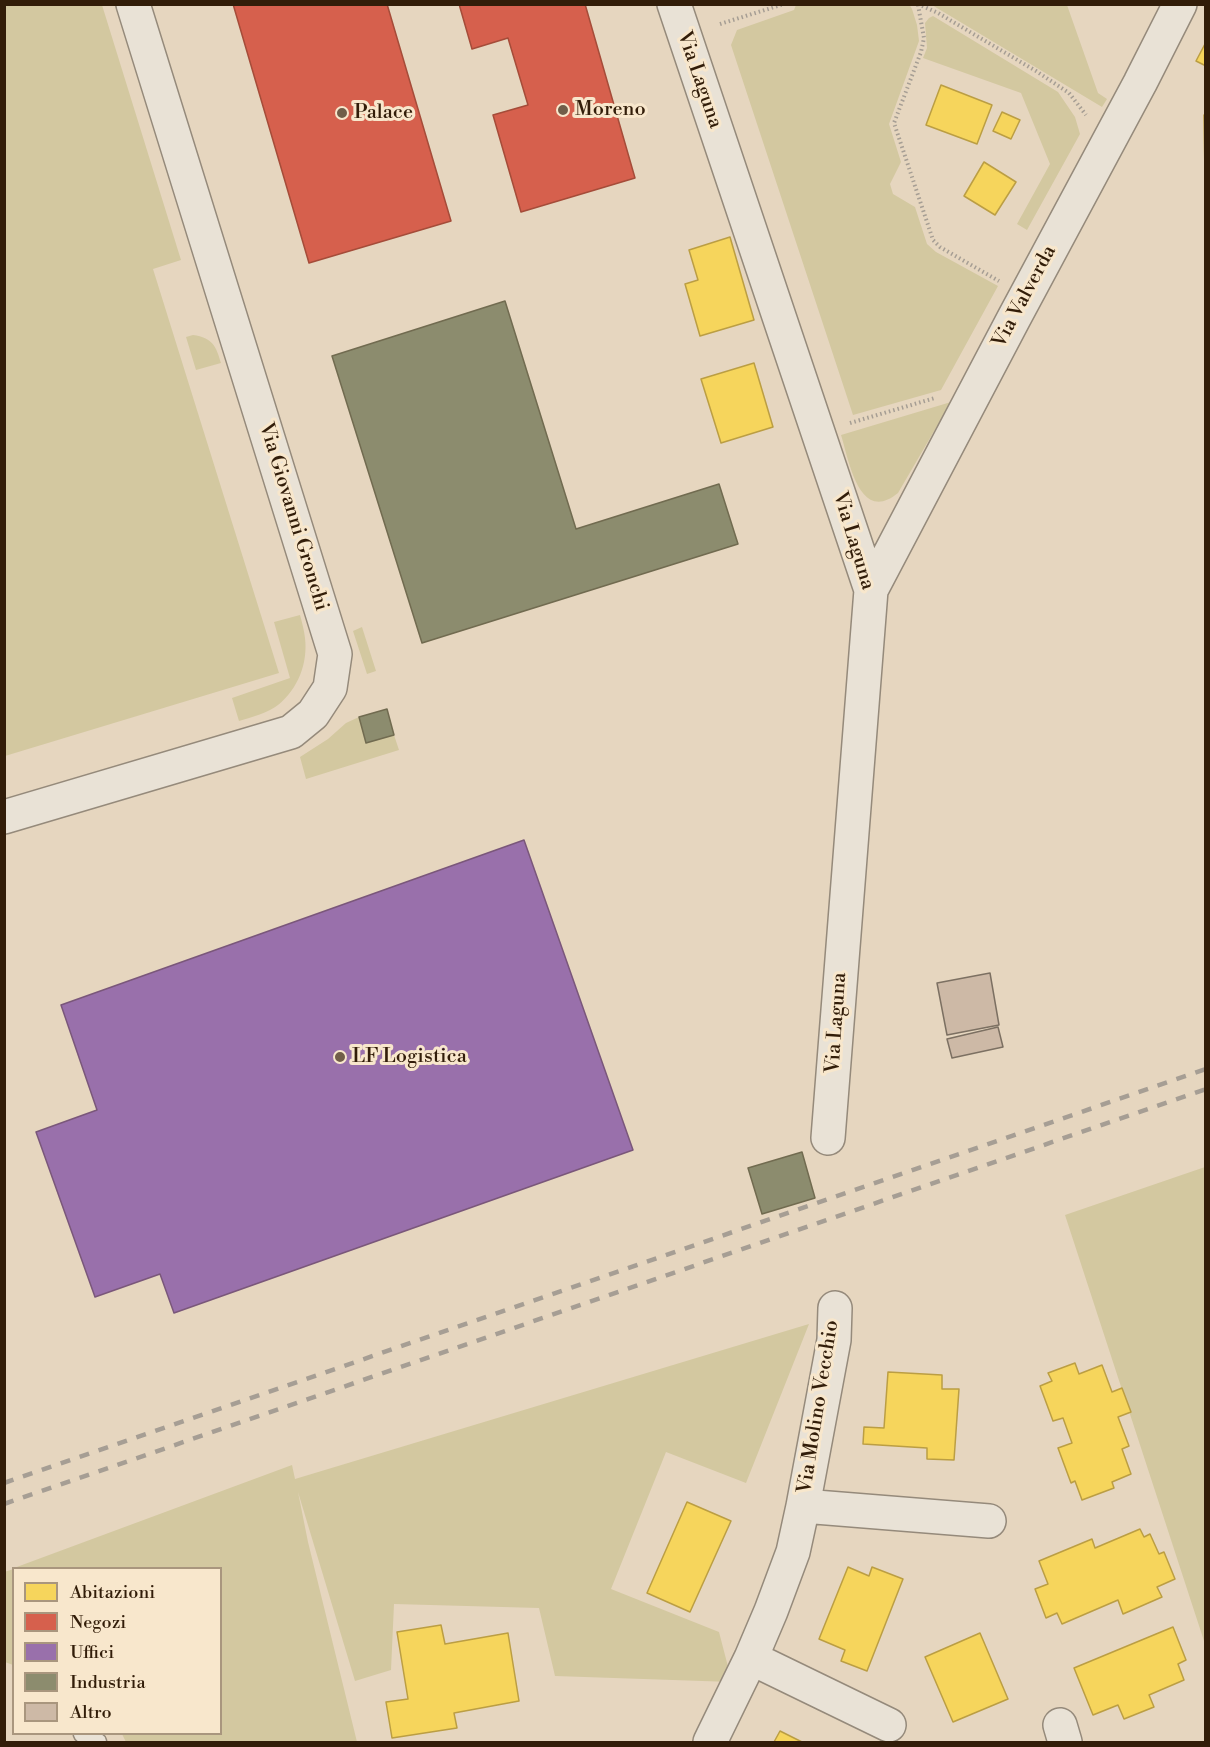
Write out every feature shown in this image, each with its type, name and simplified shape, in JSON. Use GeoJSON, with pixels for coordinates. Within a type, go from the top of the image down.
{"type":"FeatureCollection","features":[{"type":"Feature","properties":{"kind":"street","name":"Via Giovanni Gronchi"},"geometry":{"type":"LineString","coordinates":[[4,818],[291,732],[313,714],[330,688],[332,676],[335,654],[329,633],[133,4]]}},
{"type":"Feature","properties":{"kind":"street","name":"Via Laguna"},"geometry":{"type":"LineString","coordinates":[[674,4],[871,591],[828,1138]]}},
{"type":"Feature","properties":{"kind":"street","name":"Via Valverda"},"geometry":{"type":"LineString","coordinates":[[871,591],[1180,4]]}},
{"type":"Feature","properties":{"kind":"street","name":"Via Molino Vecchio"},"geometry":{"type":"LineString","coordinates":[[710,1743],[751,1658],[793,1552],[834,1340],[835,1308]]}},
{"type":"Feature","properties":{"kind":"street","name":"Via Molino Vecchio"},"geometry":{"type":"LineString","coordinates":[[803,1506],[989,1521]]}},
{"type":"Feature","properties":{"kind":"street"},"geometry":{"type":"LineString","coordinates":[[751,1658],[889,1725]]}},
{"type":"Feature","properties":{"kind":"path"},"geometry":{"type":"LineString","coordinates":[[720,24],[784,4]]}},
{"type":"Feature","properties":{"kind":"path"},"geometry":{"type":"LineString","coordinates":[[918,5],[938,13],[1069,93],[1091,122]]}},
{"type":"Feature","properties":{"kind":"path"},"geometry":{"type":"LineString","coordinates":[[918,5],[924,38],[921,52],[894,123],[933,240],[940,247],[1004,284]]}},
{"type":"Feature","properties":{"kind":"path"},"geometry":{"type":"LineString","coordinates":[[849,424],[945,395]]}},
{"type":"Feature","properties":{"kind":"shaded area"},"geometry":{"type":"Polygon","coordinates":[[[5,4],[102,5],[181,260],[153,269],[279,673],[5,756],[5,4]]]}},
{"type":"Feature","properties":{"kind":"shaded area"},"geometry":{"type":"Polygon","coordinates":[[[909,4],[917,25],[919,41],[889,124],[901,162],[890,184],[893,194],[915,207],[927,244],[936,252],[998,286],[941,390],[853,415],[731,45],[737,30],[794,10],[796,5],[909,4]]]}},
{"type":"Feature","properties":{"kind":"shaded area"},"geometry":{"type":"Polygon","coordinates":[[[932,5],[1067,5],[1098,93],[1107,99],[1102,107],[932,5]]]}},
{"type":"Feature","properties":{"kind":"shaded area"},"geometry":{"type":"Polygon","coordinates":[[[933,16],[1058,92],[1075,117],[1080,134],[1027,230],[1017,224],[1050,164],[1021,93],[923,58],[927,48],[925,23],[933,16]]]}},
{"type":"Feature","properties":{"kind":"shaded area"},"geometry":{"type":"Polygon","coordinates":[[[193,335],[205,338],[213,344],[221,363],[196,370],[186,337],[193,335]]]}},
{"type":"Feature","properties":{"kind":"shaded area"},"geometry":{"type":"Polygon","coordinates":[[[951,402],[898,493],[885,501],[874,501],[865,495],[852,473],[841,435],[951,402]]]}},
{"type":"Feature","properties":{"kind":"shaded area"},"geometry":{"type":"Polygon","coordinates":[[[300,615],[306,647],[303,666],[296,683],[285,699],[274,708],[239,721],[232,698],[290,678],[274,622],[300,615]]]}},
{"type":"Feature","properties":{"kind":"shaded area"},"geometry":{"type":"Polygon","coordinates":[[[362,627],[376,671],[367,674],[353,631],[362,627]]]}},
{"type":"Feature","properties":{"kind":"shaded area"},"geometry":{"type":"Polygon","coordinates":[[[359,717],[366,743],[394,735],[399,750],[306,779],[300,757],[328,739],[346,723],[359,717]]]}},
{"type":"Feature","properties":{"kind":"shaded area"},"geometry":{"type":"Polygon","coordinates":[[[1205,1167],[1205,1641],[1204,1641],[1065,1215],[1205,1167]]]}},
{"type":"Feature","properties":{"kind":"shaded area"},"geometry":{"type":"Polygon","coordinates":[[[809,1324],[746,1483],[666,1452],[611,1589],[719,1632],[732,1682],[555,1676],[539,1608],[394,1604],[391,1670],[355,1681],[298,1492],[357,1742],[126,1742],[122,1735],[222,1735],[222,1567],[17,1567],[292,1465],[295,1479],[809,1324]]]}},
{"type":"Feature","properties":{"kind":"shaded area"},"geometry":{"type":"Polygon","coordinates":[[[12,1570],[12,1665],[5,1662],[4,1572],[12,1570]]]}},
{"type":"Feature","properties":{"kind":"building: Abitazioni"},"geometry":{"type":"Polygon","coordinates":[[[1206,42],[1206,66],[1196,61],[1206,42]]]}},
{"type":"Feature","properties":{"kind":"building: Abitazioni"},"geometry":{"type":"Polygon","coordinates":[[[941,85],[992,105],[977,144],[926,125],[941,85]]]}},
{"type":"Feature","properties":{"kind":"building: Abitazioni"},"geometry":{"type":"Polygon","coordinates":[[[1002,112],[1020,120],[1011,139],[993,131],[1002,112]]]}},
{"type":"Feature","properties":{"kind":"building: Abitazioni"},"geometry":{"type":"Polygon","coordinates":[[[1204,115],[1206,115],[1206,175],[1205,175],[1204,115]]]}},
{"type":"Feature","properties":{"kind":"building: Abitazioni"},"geometry":{"type":"Polygon","coordinates":[[[984,162],[1016,182],[995,215],[964,196],[984,162]]]}},
{"type":"Feature","properties":{"kind":"building: Abitazioni"},"geometry":{"type":"Polygon","coordinates":[[[730,237],[754,320],[700,336],[685,284],[698,280],[689,250],[730,237]]]}},
{"type":"Feature","properties":{"kind":"building: Abitazioni"},"geometry":{"type":"Polygon","coordinates":[[[754,363],[773,427],[721,443],[701,379],[754,363]]]}},
{"type":"Feature","properties":{"kind":"building: Abitazioni"},"geometry":{"type":"Polygon","coordinates":[[[1075,1363],[1079,1374],[1102,1365],[1112,1392],[1122,1388],[1131,1412],[1118,1417],[1129,1446],[1122,1449],[1131,1474],[1112,1482],[1114,1488],[1082,1500],[1075,1481],[1071,1483],[1058,1448],[1072,1443],[1063,1418],[1053,1421],[1040,1386],[1052,1381],[1048,1373],[1075,1363]]]}},
{"type":"Feature","properties":{"kind":"building: Abitazioni"},"geometry":{"type":"Polygon","coordinates":[[[888,1372],[942,1375],[942,1389],[959,1389],[954,1460],[927,1459],[927,1448],[863,1444],[864,1427],[884,1428],[888,1372]]]}},
{"type":"Feature","properties":{"kind":"building: Abitazioni"},"geometry":{"type":"Polygon","coordinates":[[[687,1502],[731,1521],[690,1612],[647,1593],[687,1502]]]}},
{"type":"Feature","properties":{"kind":"building: Abitazioni"},"geometry":{"type":"Polygon","coordinates":[[[1140,1529],[1144,1537],[1150,1534],[1159,1554],[1164,1552],[1175,1579],[1157,1587],[1162,1597],[1123,1614],[1118,1600],[1062,1624],[1057,1613],[1046,1618],[1035,1589],[1048,1584],[1039,1561],[1092,1539],[1095,1548],[1140,1529]]]}},
{"type":"Feature","properties":{"kind":"building: Abitazioni"},"geometry":{"type":"Polygon","coordinates":[[[848,1567],[869,1576],[872,1567],[903,1579],[867,1671],[841,1661],[845,1650],[819,1639],[848,1567]]]}},
{"type":"Feature","properties":{"kind":"building: Abitazioni"},"geometry":{"type":"Polygon","coordinates":[[[441,1625],[445,1644],[508,1633],[519,1701],[454,1713],[457,1728],[392,1738],[386,1702],[408,1699],[397,1632],[441,1625]]]}},
{"type":"Feature","properties":{"kind":"building: Abitazioni"},"geometry":{"type":"Polygon","coordinates":[[[1173,1627],[1186,1660],[1178,1664],[1184,1680],[1149,1695],[1154,1707],[1124,1719],[1118,1705],[1093,1715],[1074,1668],[1173,1627]]]}},
{"type":"Feature","properties":{"kind":"building: Abitazioni"},"geometry":{"type":"Polygon","coordinates":[[[980,1633],[1008,1699],[953,1722],[925,1657],[980,1633]]]}},
{"type":"Feature","properties":{"kind":"building: Abitazioni"},"geometry":{"type":"Polygon","coordinates":[[[780,1731],[802,1742],[774,1742],[780,1731]]]}},
{"type":"Feature","properties":{"kind":"building: Negozi","name":"Palace"},"geometry":{"type":"Polygon","coordinates":[[[233,4],[387,4],[451,221],[309,263],[233,4]]]}},
{"type":"Feature","properties":{"kind":"building: Negozi","name":"Moreno"},"geometry":{"type":"Polygon","coordinates":[[[459,4],[585,4],[635,178],[521,212],[493,115],[528,105],[508,38],[472,49],[459,4]]]}},
{"type":"Feature","properties":{"kind":"building: Uffici","name":"LF Logistica"},"geometry":{"type":"Polygon","coordinates":[[[524,840],[633,1150],[174,1313],[160,1274],[95,1297],[36,1132],[97,1110],[61,1005],[524,840]]]}},
{"type":"Feature","properties":{"kind":"building: Industria"},"geometry":{"type":"Polygon","coordinates":[[[505,301],[576,529],[719,484],[738,544],[422,643],[332,356],[505,301]]]}},
{"type":"Feature","properties":{"kind":"building: Industria"},"geometry":{"type":"Polygon","coordinates":[[[387,709],[394,735],[366,743],[359,717],[387,709]]]}},
{"type":"Feature","properties":{"kind":"building: Industria"},"geometry":{"type":"Polygon","coordinates":[[[802,1152],[815,1198],[762,1214],[748,1168],[802,1152]]]}},
{"type":"Feature","properties":{"kind":"building: Altro"},"geometry":{"type":"Polygon","coordinates":[[[990,973],[999,1025],[947,1035],[937,983],[990,973]]]}},
{"type":"Feature","properties":{"kind":"building: Altro"},"geometry":{"type":"Polygon","coordinates":[[[998,1027],[1003,1047],[952,1058],[947,1039],[998,1027]]]}},
{"type":"Feature","properties":{"kind":"railway"},"geometry":{"type":"LineString","coordinates":[[4,1483],[1206,1069]]}},
{"type":"Feature","properties":{"kind":"railway"},"geometry":{"type":"LineString","coordinates":[[4,1504],[1206,1089]]}},
{"type":"Feature","properties":{"kind":"place","name":"Moreno"},"geometry":{"type":"Point","coordinates":[563,110]}},
{"type":"Feature","properties":{"kind":"place","name":"Palace"},"geometry":{"type":"Point","coordinates":[342,113]}},
{"type":"Feature","properties":{"kind":"place","name":"LF Logistica"},"geometry":{"type":"Point","coordinates":[340,1057]}}]}
